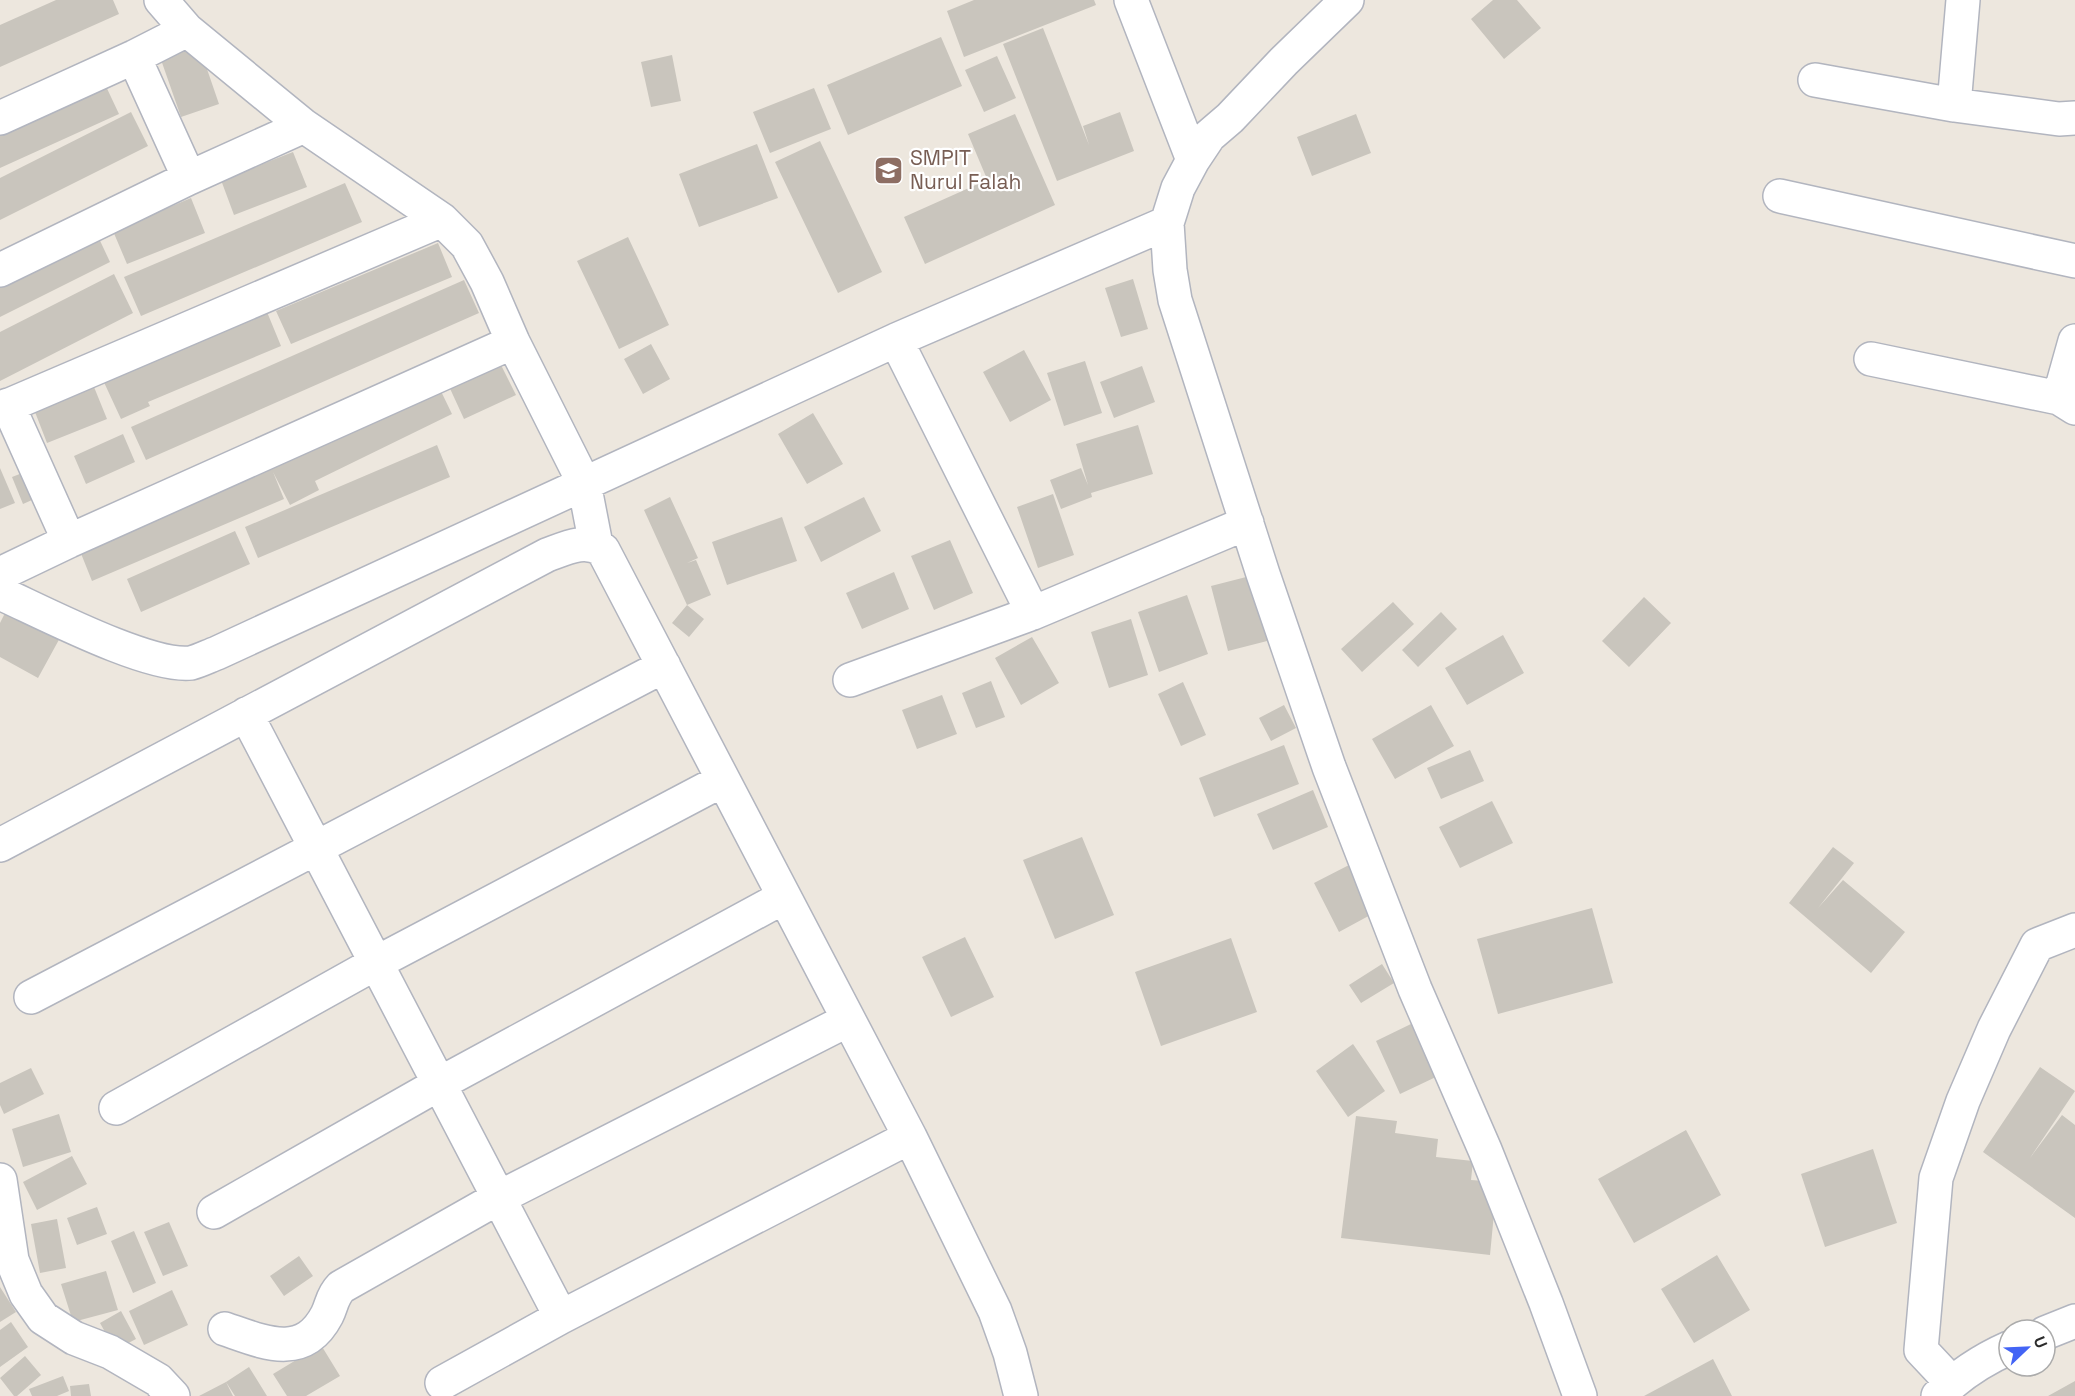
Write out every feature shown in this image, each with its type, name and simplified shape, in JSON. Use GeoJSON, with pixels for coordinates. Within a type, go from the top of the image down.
{"type":"FeatureCollection","features":[{"type":"Feature","properties":{"kind":"street"},"geometry":{"type":"LineString","coordinates":[[161,0],[187,30],[304,126],[442,220],[467,245],[584,483],[596,545]]}},
{"type":"Feature","properties":{"kind":"street"},"geometry":{"type":"LineString","coordinates":[[1131,0],[1193,160]]}},
{"type":"Feature","properties":{"kind":"street"},"geometry":{"type":"LineString","coordinates":[[1347,0],[1230,118],[1209,136],[1193,160],[1178,188],[1167,223],[1167,249],[1175,300],[1329,767],[1414,989],[1485,1150],[1580,1396]]}},
{"type":"Feature","properties":{"kind":"street"},"geometry":{"type":"LineString","coordinates":[[1953,105],[1964,0]]}},
{"type":"Feature","properties":{"kind":"street"},"geometry":{"type":"LineString","coordinates":[[0,118],[134,57],[187,30]]}},
{"type":"Feature","properties":{"kind":"street"},"geometry":{"type":"LineString","coordinates":[[134,57],[189,178]]}},
{"type":"Feature","properties":{"kind":"street"},"geometry":{"type":"LineString","coordinates":[[1815,80],[1953,105],[2059,119],[2075,118]]}},
{"type":"Feature","properties":{"kind":"street"},"geometry":{"type":"LineString","coordinates":[[0,270],[189,178],[304,126]]}},
{"type":"Feature","properties":{"kind":"street"},"geometry":{"type":"LineString","coordinates":[[1780,196],[2075,261]]}},
{"type":"Feature","properties":{"kind":"street"},"geometry":{"type":"LineString","coordinates":[[69,541],[4,407],[442,220]]}},
{"type":"Feature","properties":{"kind":"street"},"geometry":{"type":"LineString","coordinates":[[0,593],[116,645],[161,661],[191,663],[896,340],[1167,223]]}},
{"type":"Feature","properties":{"kind":"street"},"geometry":{"type":"LineString","coordinates":[[896,340],[1033,613]]}},
{"type":"Feature","properties":{"kind":"street"},"geometry":{"type":"LineString","coordinates":[[1871,359],[2067,403],[2075,341]]}},
{"type":"Feature","properties":{"kind":"street"},"geometry":{"type":"LineString","coordinates":[[0,574],[513,342]]}},
{"type":"Feature","properties":{"kind":"street"},"geometry":{"type":"LineString","coordinates":[[850,680],[1033,613],[1247,523]]}},
{"type":"Feature","properties":{"kind":"street"},"geometry":{"type":"LineString","coordinates":[[0,845],[547,555],[574,545],[596,545],[603,550],[910,1137],[995,1311],[1010,1353],[1021,1396]]}},
{"type":"Feature","properties":{"kind":"street"},"geometry":{"type":"LineString","coordinates":[[31,998],[315,847],[664,666]]}},
{"type":"Feature","properties":{"kind":"street"},"geometry":{"type":"LineString","coordinates":[[246,714],[561,1317]]}},
{"type":"Feature","properties":{"kind":"street"},"geometry":{"type":"LineString","coordinates":[[116,1108],[376,963],[723,780]]}},
{"type":"Feature","properties":{"kind":"street"},"geometry":{"type":"LineString","coordinates":[[214,1212],[439,1084],[784,897]]}},
{"type":"Feature","properties":{"kind":"street"},"geometry":{"type":"LineString","coordinates":[[1997,1353],[1984,1359],[1945,1389],[1921,1350],[1936,1178],[1967,1091],[1994,1029],[2037,945],[2075,930]]}},
{"type":"Feature","properties":{"kind":"street"},"geometry":{"type":"LineString","coordinates":[[225,1329],[264,1342],[293,1345],[314,1334],[327,1315],[333,1295],[341,1287],[498,1198],[848,1020]]}},
{"type":"Feature","properties":{"kind":"street"},"geometry":{"type":"LineString","coordinates":[[442,1383],[561,1317],[910,1137]]}},
{"type":"Feature","properties":{"kind":"street"},"geometry":{"type":"LineString","coordinates":[[0,1180],[12,1260],[26,1294],[43,1318],[74,1338],[110,1352],[158,1380],[173,1396]]}},
{"type":"Feature","properties":{"kind":"street"},"geometry":{"type":"LineString","coordinates":[[2057,1328],[2075,1321]]}},
{"type":"Feature","properties":{"kind":"building"},"geometry":{"type":"Polygon","coordinates":[[[56,0],[113,0],[119,14],[0,67],[0,25],[56,0]]]}},
{"type":"Feature","properties":{"kind":"building"},"geometry":{"type":"Polygon","coordinates":[[[974,0],[1094,0],[1096,5],[964,57],[947,11],[974,0]]]}},
{"type":"Feature","properties":{"kind":"building"},"geometry":{"type":"Polygon","coordinates":[[[1493,0],[1517,0],[1541,28],[1504,59],[1471,19],[1493,0]]]}},
{"type":"Feature","properties":{"kind":"building"},"geometry":{"type":"Polygon","coordinates":[[[1043,28],[1089,145],[1083,126],[1120,112],[1134,151],[1057,181],[1003,44],[1043,28]]]}},
{"type":"Feature","properties":{"kind":"building"},"geometry":{"type":"Polygon","coordinates":[[[941,37],[962,86],[848,135],[827,85],[941,37]]]}},
{"type":"Feature","properties":{"kind":"building"},"geometry":{"type":"Polygon","coordinates":[[[197,40],[219,104],[181,117],[159,54],[197,40]]]}},
{"type":"Feature","properties":{"kind":"building"},"geometry":{"type":"Polygon","coordinates":[[[672,55],[681,101],[651,107],[641,62],[672,55]]]}},
{"type":"Feature","properties":{"kind":"building"},"geometry":{"type":"Polygon","coordinates":[[[997,56],[1016,98],[984,112],[965,70],[997,56]]]}},
{"type":"Feature","properties":{"kind":"building"},"geometry":{"type":"Polygon","coordinates":[[[103,80],[119,114],[0,168],[0,126],[103,80]]]}},
{"type":"Feature","properties":{"kind":"building"},"geometry":{"type":"Polygon","coordinates":[[[814,88],[831,129],[770,153],[753,112],[814,88]]]}},
{"type":"Feature","properties":{"kind":"building"},"geometry":{"type":"Polygon","coordinates":[[[131,112],[148,146],[0,220],[0,178],[131,112]]]}},
{"type":"Feature","properties":{"kind":"building"},"geometry":{"type":"Polygon","coordinates":[[[1015,114],[1055,205],[925,264],[904,217],[998,175],[987,179],[968,134],[1015,114]]]}},
{"type":"Feature","properties":{"kind":"building"},"geometry":{"type":"Polygon","coordinates":[[[1356,114],[1371,153],[1312,176],[1297,137],[1356,114]]]}},
{"type":"Feature","properties":{"kind":"building"},"geometry":{"type":"Polygon","coordinates":[[[820,141],[882,272],[838,293],[775,162],[820,141]]]}},
{"type":"Feature","properties":{"kind":"building"},"geometry":{"type":"Polygon","coordinates":[[[757,144],[778,198],[699,227],[679,174],[757,144]]]}},
{"type":"Feature","properties":{"kind":"building"},"geometry":{"type":"Polygon","coordinates":[[[293,152],[307,187],[234,215],[221,180],[293,152]]]}},
{"type":"Feature","properties":{"kind":"building"},"geometry":{"type":"Polygon","coordinates":[[[345,183],[362,222],[141,316],[124,277],[345,183]]]}},
{"type":"Feature","properties":{"kind":"building"},"geometry":{"type":"Polygon","coordinates":[[[191,198],[205,233],[127,264],[113,231],[191,198]]]}},
{"type":"Feature","properties":{"kind":"building"},"geometry":{"type":"Polygon","coordinates":[[[95,230],[110,262],[0,317],[0,277],[95,230]]]}},
{"type":"Feature","properties":{"kind":"building"},"geometry":{"type":"Polygon","coordinates":[[[628,237],[669,325],[619,349],[577,261],[628,237]]]}},
{"type":"Feature","properties":{"kind":"building"},"geometry":{"type":"Polygon","coordinates":[[[438,243],[452,277],[291,344],[276,311],[438,243]]]}},
{"type":"Feature","properties":{"kind":"building"},"geometry":{"type":"Polygon","coordinates":[[[114,274],[133,313],[0,381],[0,332],[114,274]]]}},
{"type":"Feature","properties":{"kind":"building"},"geometry":{"type":"Polygon","coordinates":[[[1133,279],[1148,329],[1121,337],[1105,288],[1133,279]]]}},
{"type":"Feature","properties":{"kind":"building"},"geometry":{"type":"Polygon","coordinates":[[[464,280],[479,313],[146,460],[131,427],[464,280]]]}},
{"type":"Feature","properties":{"kind":"building"},"geometry":{"type":"Polygon","coordinates":[[[267,312],[281,346],[148,402],[150,406],[121,419],[102,378],[267,312]]]}},
{"type":"Feature","properties":{"kind":"building"},"geometry":{"type":"Polygon","coordinates":[[[651,344],[670,379],[643,394],[624,359],[651,344]]]}},
{"type":"Feature","properties":{"kind":"building"},"geometry":{"type":"Polygon","coordinates":[[[1024,350],[1051,400],[1010,422],[983,372],[1024,350]]]}},
{"type":"Feature","properties":{"kind":"building"},"geometry":{"type":"Polygon","coordinates":[[[498,359],[516,395],[464,419],[447,382],[498,359]]]}},
{"type":"Feature","properties":{"kind":"building"},"geometry":{"type":"Polygon","coordinates":[[[1085,361],[1102,413],[1064,426],[1047,373],[1085,361]]]}},
{"type":"Feature","properties":{"kind":"building"},"geometry":{"type":"Polygon","coordinates":[[[1142,366],[1155,402],[1114,418],[1100,382],[1142,366]]]}},
{"type":"Feature","properties":{"kind":"building"},"geometry":{"type":"Polygon","coordinates":[[[437,383],[452,414],[315,481],[319,490],[290,505],[273,472],[284,499],[92,581],[78,546],[437,383]]]}},
{"type":"Feature","properties":{"kind":"building"},"geometry":{"type":"Polygon","coordinates":[[[94,387],[107,419],[47,443],[35,412],[94,387]]]}},
{"type":"Feature","properties":{"kind":"building"},"geometry":{"type":"Polygon","coordinates":[[[813,413],[843,464],[807,484],[778,434],[813,413]]]}},
{"type":"Feature","properties":{"kind":"building"},"geometry":{"type":"Polygon","coordinates":[[[1138,425],[1153,474],[1091,493],[1092,497],[1061,509],[1050,480],[1081,468],[1088,485],[1076,444],[1138,425]]]}},
{"type":"Feature","properties":{"kind":"building"},"geometry":{"type":"Polygon","coordinates":[[[123,434],[135,462],[86,484],[74,456],[123,434]]]}},
{"type":"Feature","properties":{"kind":"building"},"geometry":{"type":"Polygon","coordinates":[[[437,445],[450,477],[258,558],[245,527],[437,445]]]}},
{"type":"Feature","properties":{"kind":"building"},"geometry":{"type":"Polygon","coordinates":[[[0,468],[15,503],[0,509],[0,468]]]}},
{"type":"Feature","properties":{"kind":"building"},"geometry":{"type":"Polygon","coordinates":[[[30,470],[41,496],[23,504],[12,477],[30,470]]]}},
{"type":"Feature","properties":{"kind":"building"},"geometry":{"type":"Polygon","coordinates":[[[1053,494],[1074,555],[1038,568],[1017,507],[1053,494]]]}},
{"type":"Feature","properties":{"kind":"building"},"geometry":{"type":"Polygon","coordinates":[[[670,497],[698,558],[687,563],[696,560],[711,595],[687,605],[644,510],[670,497]]]}},
{"type":"Feature","properties":{"kind":"building"},"geometry":{"type":"Polygon","coordinates":[[[864,497],[881,531],[821,562],[804,527],[864,497]]]}},
{"type":"Feature","properties":{"kind":"building"},"geometry":{"type":"Polygon","coordinates":[[[782,517],[797,561],[727,585],[712,542],[782,517]]]}},
{"type":"Feature","properties":{"kind":"building"},"geometry":{"type":"Polygon","coordinates":[[[235,531],[250,564],[141,612],[127,579],[235,531]]]}},
{"type":"Feature","properties":{"kind":"building"},"geometry":{"type":"Polygon","coordinates":[[[950,540],[973,593],[934,610],[911,556],[950,540]]]}},
{"type":"Feature","properties":{"kind":"building"},"geometry":{"type":"Polygon","coordinates":[[[894,572],[909,609],[862,629],[846,593],[894,572]]]}},
{"type":"Feature","properties":{"kind":"building"},"geometry":{"type":"Polygon","coordinates":[[[1254,575],[1271,640],[1228,651],[1211,586],[1254,575]]]}},
{"type":"Feature","properties":{"kind":"building"},"geometry":{"type":"Polygon","coordinates":[[[1187,595],[1208,654],[1159,672],[1138,612],[1187,595]]]}},
{"type":"Feature","properties":{"kind":"building"},"geometry":{"type":"Polygon","coordinates":[[[1644,597],[1671,623],[1629,667],[1602,641],[1644,597]]]}},
{"type":"Feature","properties":{"kind":"building"},"geometry":{"type":"Polygon","coordinates":[[[1393,602],[1414,624],[1362,672],[1341,649],[1393,602]]]}},
{"type":"Feature","properties":{"kind":"building"},"geometry":{"type":"Polygon","coordinates":[[[687,605],[704,619],[689,637],[672,623],[687,605]]]}},
{"type":"Feature","properties":{"kind":"building"},"geometry":{"type":"Polygon","coordinates":[[[8,607],[61,636],[38,678],[0,657],[0,623],[8,607]]]}},
{"type":"Feature","properties":{"kind":"building"},"geometry":{"type":"Polygon","coordinates":[[[1441,612],[1457,629],[1418,667],[1402,650],[1441,612]]]}},
{"type":"Feature","properties":{"kind":"building"},"geometry":{"type":"Polygon","coordinates":[[[1131,619],[1148,675],[1109,688],[1091,632],[1131,619]]]}},
{"type":"Feature","properties":{"kind":"building"},"geometry":{"type":"Polygon","coordinates":[[[1503,635],[1524,673],[1467,705],[1445,668],[1503,635]]]}},
{"type":"Feature","properties":{"kind":"building"},"geometry":{"type":"Polygon","coordinates":[[[1032,637],[1059,683],[1021,705],[995,658],[1032,637]]]}},
{"type":"Feature","properties":{"kind":"building"},"geometry":{"type":"Polygon","coordinates":[[[991,681],[1005,717],[976,728],[962,693],[991,681]]]}},
{"type":"Feature","properties":{"kind":"building"},"geometry":{"type":"Polygon","coordinates":[[[1183,682],[1206,735],[1181,746],[1158,694],[1183,682]]]}},
{"type":"Feature","properties":{"kind":"building"},"geometry":{"type":"Polygon","coordinates":[[[942,695],[957,734],[917,749],[902,710],[942,695]]]}},
{"type":"Feature","properties":{"kind":"building"},"geometry":{"type":"Polygon","coordinates":[[[1284,705],[1296,728],[1271,741],[1259,718],[1284,705]]]}},
{"type":"Feature","properties":{"kind":"building"},"geometry":{"type":"Polygon","coordinates":[[[1431,705],[1454,746],[1395,779],[1372,739],[1431,705]]]}},
{"type":"Feature","properties":{"kind":"building"},"geometry":{"type":"Polygon","coordinates":[[[1284,745],[1299,784],[1214,817],[1199,778],[1284,745]]]}},
{"type":"Feature","properties":{"kind":"building"},"geometry":{"type":"Polygon","coordinates":[[[1470,750],[1484,781],[1441,799],[1427,768],[1470,750]]]}},
{"type":"Feature","properties":{"kind":"building"},"geometry":{"type":"Polygon","coordinates":[[[1313,790],[1328,827],[1273,850],[1257,814],[1313,790]]]}},
{"type":"Feature","properties":{"kind":"building"},"geometry":{"type":"Polygon","coordinates":[[[1492,801],[1513,843],[1460,868],[1439,827],[1492,801]]]}},
{"type":"Feature","properties":{"kind":"building"},"geometry":{"type":"Polygon","coordinates":[[[1082,837],[1114,915],[1055,939],[1023,860],[1082,837]]]}},
{"type":"Feature","properties":{"kind":"building"},"geometry":{"type":"Polygon","coordinates":[[[1833,847],[1854,863],[1818,908],[1843,880],[1905,932],[1871,973],[1789,903],[1833,847]]]}},
{"type":"Feature","properties":{"kind":"building"},"geometry":{"type":"Polygon","coordinates":[[[1349,865],[1374,913],[1339,932],[1314,883],[1349,865]]]}},
{"type":"Feature","properties":{"kind":"building"},"geometry":{"type":"Polygon","coordinates":[[[1592,908],[1613,983],[1498,1014],[1477,939],[1592,908]]]}},
{"type":"Feature","properties":{"kind":"building"},"geometry":{"type":"Polygon","coordinates":[[[965,937],[994,997],[951,1017],[922,957],[965,937]]]}},
{"type":"Feature","properties":{"kind":"building"},"geometry":{"type":"Polygon","coordinates":[[[1231,938],[1257,1012],[1161,1046],[1135,972],[1231,938]]]}},
{"type":"Feature","properties":{"kind":"building"},"geometry":{"type":"Polygon","coordinates":[[[1382,964],[1394,983],[1361,1003],[1349,985],[1382,964]]]}},
{"type":"Feature","properties":{"kind":"building"},"geometry":{"type":"Polygon","coordinates":[[[1413,1023],[1438,1076],[1400,1094],[1376,1041],[1413,1023]]]}},
{"type":"Feature","properties":{"kind":"building"},"geometry":{"type":"Polygon","coordinates":[[[1353,1044],[1385,1091],[1348,1117],[1316,1071],[1353,1044]]]}},
{"type":"Feature","properties":{"kind":"building"},"geometry":{"type":"Polygon","coordinates":[[[2040,1067],[2075,1091],[2030,1158],[2062,1115],[2075,1125],[2075,1218],[1983,1152],[2040,1067]]]}},
{"type":"Feature","properties":{"kind":"building"},"geometry":{"type":"Polygon","coordinates":[[[31,1068],[44,1094],[4,1114],[0,1105],[0,1083],[31,1068]]]}},
{"type":"Feature","properties":{"kind":"building"},"geometry":{"type":"Polygon","coordinates":[[[59,1114],[71,1152],[23,1167],[12,1129],[59,1114]]]}},
{"type":"Feature","properties":{"kind":"building"},"geometry":{"type":"Polygon","coordinates":[[[1356,1116],[1397,1121],[1395,1133],[1438,1139],[1436,1157],[1473,1161],[1471,1180],[1497,1182],[1490,1255],[1341,1238],[1356,1116]]]}},
{"type":"Feature","properties":{"kind":"building"},"geometry":{"type":"Polygon","coordinates":[[[1686,1130],[1721,1195],[1634,1243],[1598,1179],[1686,1130]]]}},
{"type":"Feature","properties":{"kind":"building"},"geometry":{"type":"Polygon","coordinates":[[[1873,1149],[1897,1223],[1825,1247],[1801,1174],[1873,1149]]]}},
{"type":"Feature","properties":{"kind":"building"},"geometry":{"type":"Polygon","coordinates":[[[72,1156],[87,1184],[37,1210],[23,1182],[72,1156]]]}},
{"type":"Feature","properties":{"kind":"building"},"geometry":{"type":"Polygon","coordinates":[[[97,1207],[107,1234],[77,1245],[67,1218],[97,1207]]]}},
{"type":"Feature","properties":{"kind":"building"},"geometry":{"type":"Polygon","coordinates":[[[57,1219],[66,1268],[40,1273],[31,1224],[57,1219]]]}},
{"type":"Feature","properties":{"kind":"building"},"geometry":{"type":"Polygon","coordinates":[[[169,1222],[188,1266],[163,1276],[144,1232],[169,1222]]]}},
{"type":"Feature","properties":{"kind":"building"},"geometry":{"type":"Polygon","coordinates":[[[134,1231],[156,1283],[133,1293],[111,1241],[134,1231]]]}},
{"type":"Feature","properties":{"kind":"building"},"geometry":{"type":"Polygon","coordinates":[[[1717,1255],[1750,1310],[1694,1343],[1661,1289],[1717,1255]]]}},
{"type":"Feature","properties":{"kind":"building"},"geometry":{"type":"Polygon","coordinates":[[[299,1256],[313,1276],[284,1296],[270,1276],[299,1256]]]}},
{"type":"Feature","properties":{"kind":"building"},"geometry":{"type":"Polygon","coordinates":[[[106,1271],[118,1310],[73,1322],[61,1284],[106,1271]]]}},
{"type":"Feature","properties":{"kind":"building"},"geometry":{"type":"Polygon","coordinates":[[[0,1287],[16,1312],[0,1322],[0,1287]]]}},
{"type":"Feature","properties":{"kind":"building"},"geometry":{"type":"Polygon","coordinates":[[[172,1290],[188,1325],[144,1345],[129,1311],[172,1290]]]}},
{"type":"Feature","properties":{"kind":"building"},"geometry":{"type":"Polygon","coordinates":[[[121,1311],[136,1339],[115,1350],[100,1323],[121,1311]]]}},
{"type":"Feature","properties":{"kind":"building"},"geometry":{"type":"Polygon","coordinates":[[[11,1322],[28,1347],[0,1367],[0,1330],[11,1322]]]}},
{"type":"Feature","properties":{"kind":"building"},"geometry":{"type":"Polygon","coordinates":[[[321,1345],[340,1376],[306,1396],[287,1396],[273,1374],[321,1345]]]}},
{"type":"Feature","properties":{"kind":"building"},"geometry":{"type":"Polygon","coordinates":[[[25,1356],[41,1375],[17,1396],[14,1396],[0,1378],[25,1356]]]}},
{"type":"Feature","properties":{"kind":"building"},"geometry":{"type":"Polygon","coordinates":[[[1713,1359],[1732,1396],[1644,1396],[1713,1359]]]}},
{"type":"Feature","properties":{"kind":"building"},"geometry":{"type":"Polygon","coordinates":[[[249,1367],[267,1396],[235,1396],[226,1382],[249,1367]]]}},
{"type":"Feature","properties":{"kind":"building"},"geometry":{"type":"Polygon","coordinates":[[[63,1376],[69,1391],[57,1396],[32,1396],[29,1389],[63,1376]]]}},
{"type":"Feature","properties":{"kind":"building"},"geometry":{"type":"Polygon","coordinates":[[[2075,1381],[2075,1396],[2048,1396],[2075,1381]]]}},
{"type":"Feature","properties":{"kind":"building"},"geometry":{"type":"Polygon","coordinates":[[[226,1382],[233,1396],[199,1396],[226,1382]]]}},
{"type":"Feature","properties":{"kind":"building"},"geometry":{"type":"Polygon","coordinates":[[[89,1384],[91,1396],[71,1396],[70,1386],[89,1384]]]}},
{"type":"Feature","properties":{"kind":"place","name":"SMPIT Nurul Falah"},"geometry":{"type":"Point","coordinates":[889,170]}}]}
